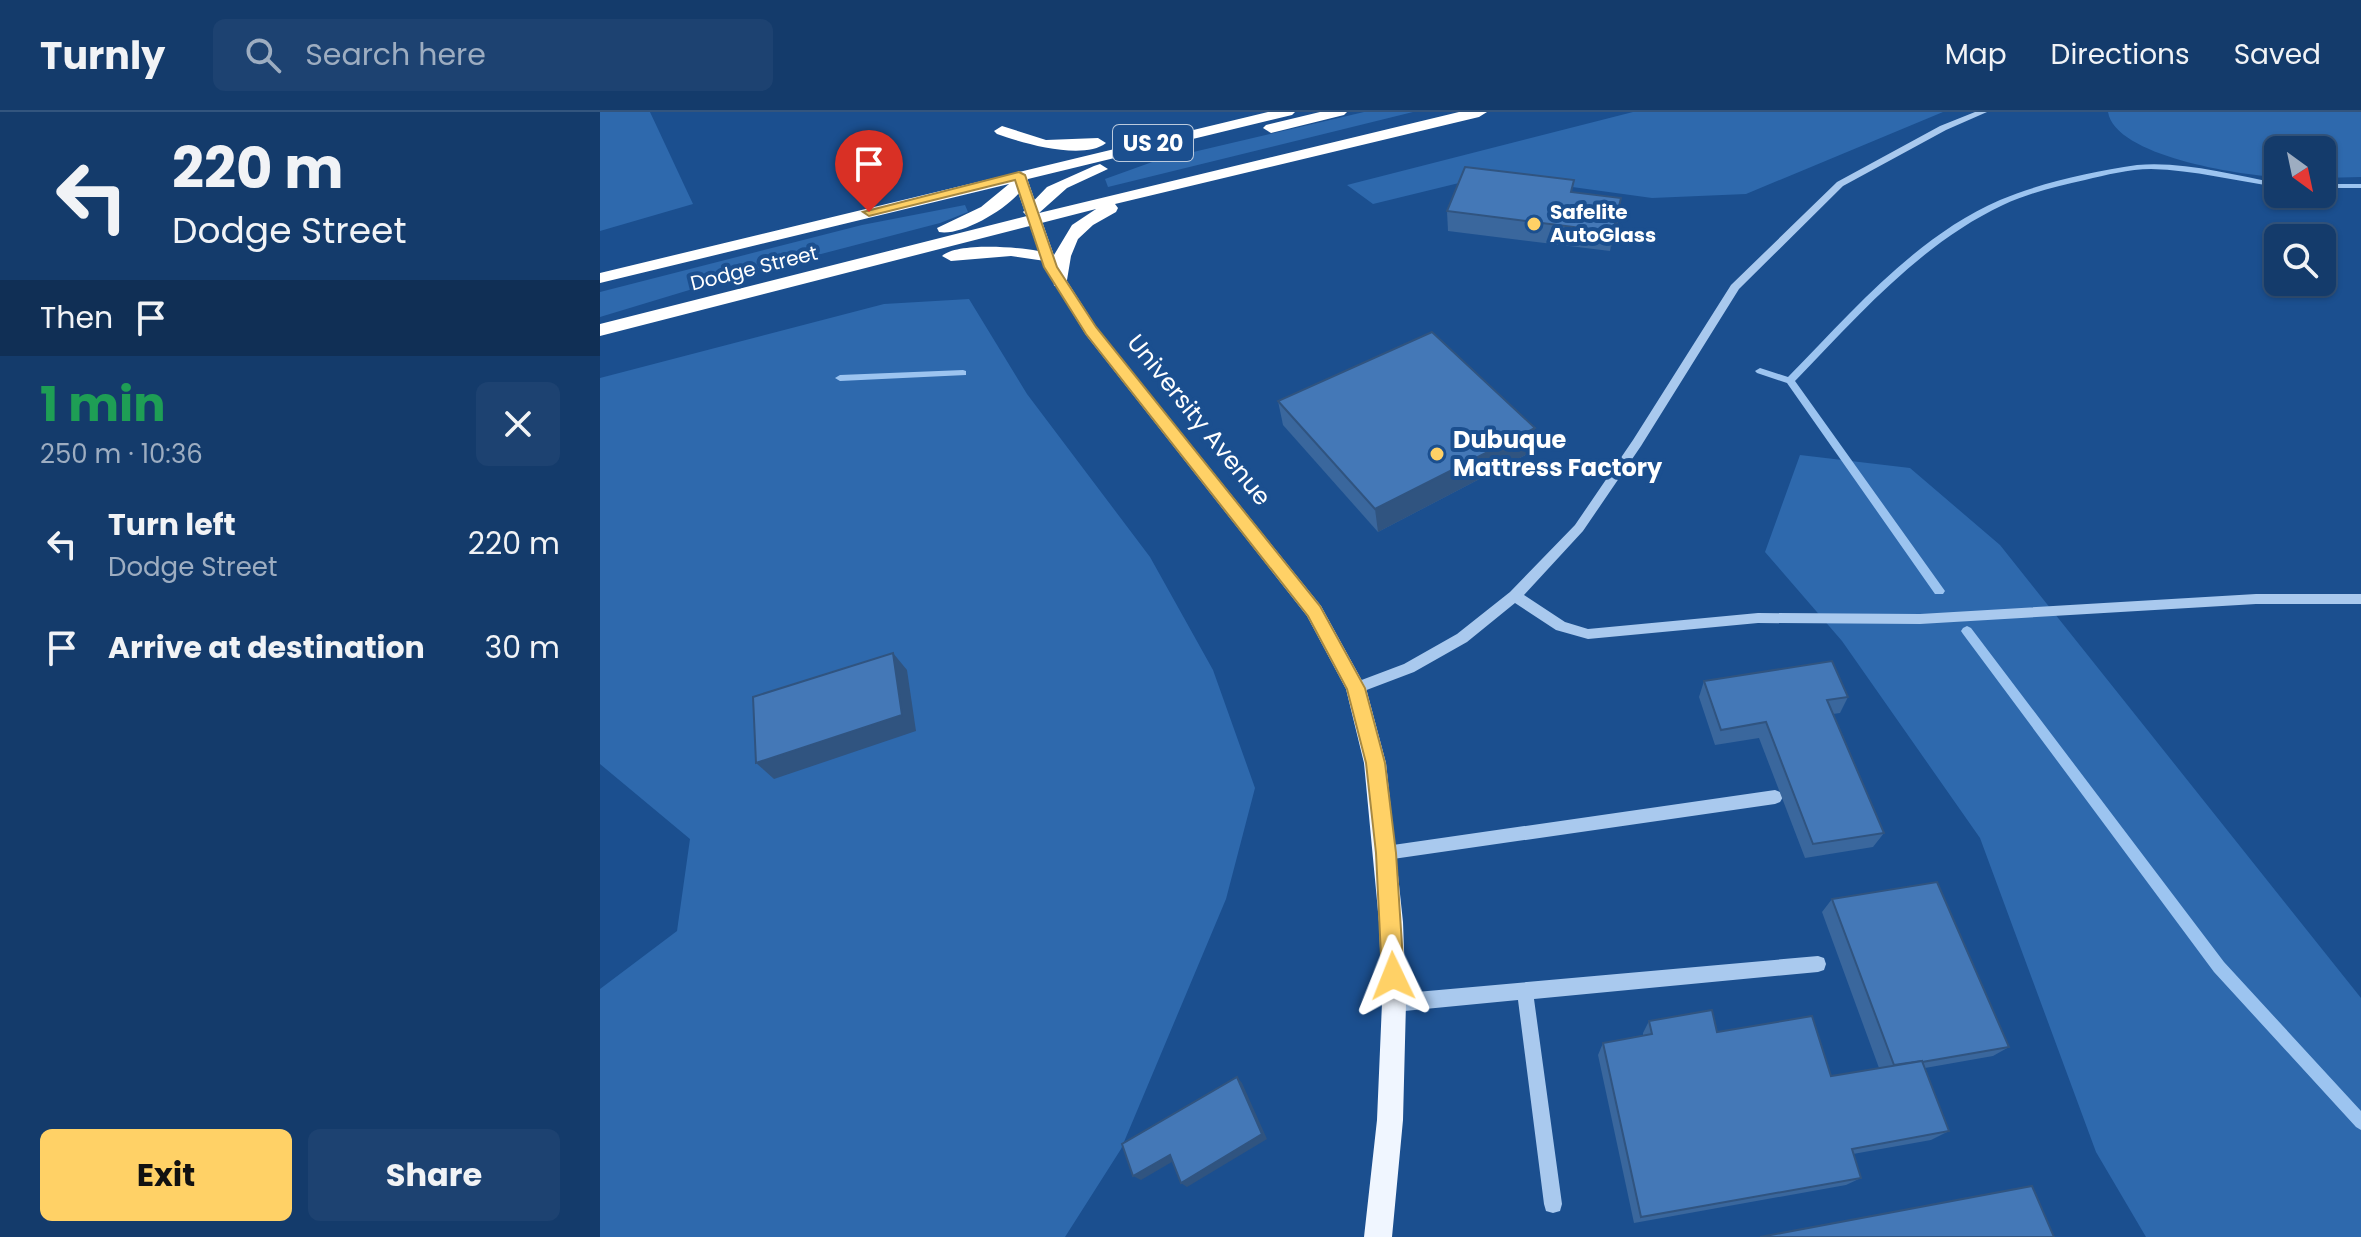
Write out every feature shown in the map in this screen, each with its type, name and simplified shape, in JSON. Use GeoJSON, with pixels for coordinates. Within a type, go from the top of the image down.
{"type":"FeatureCollection","features":[{"type":"Feature","properties":{"kind":"highway"},"geometry":{"type":"LineString","coordinates":[[1002,131],[1028,142],[1080,146],[1233,112]]}},
{"type":"Feature","properties":{"kind":"highway","name":"Dodge Street"},"geometry":{"type":"LineString","coordinates":[[600,278],[1287,112]]}},
{"type":"Feature","properties":{"kind":"highway"},"geometry":{"type":"LineString","coordinates":[[1032,217],[1045,194],[1091,172],[1339,112]]}},
{"type":"Feature","properties":{"kind":"highway"},"geometry":{"type":"LineString","coordinates":[[1359,140],[1446,112]]}},
{"type":"Feature","properties":{"kind":"highway","name":"Dodge Street"},"geometry":{"type":"LineString","coordinates":[[600,330],[1032,217],[1479,112]]}},
{"type":"Feature","properties":{"kind":"highway"},"geometry":{"type":"LineString","coordinates":[[632,322],[803,263],[961,223],[996,205],[1020,178]]}},
{"type":"Feature","properties":{"kind":"highway"},"geometry":{"type":"LineString","coordinates":[[1060,282],[1059,259],[1073,233],[1094,216],[1165,187]]}},
{"type":"Feature","properties":{"kind":"highway"},"geometry":{"type":"LineString","coordinates":[[632,322],[682,321],[725,313],[969,252],[1011,251],[1047,258]]}},
{"type":"Feature","properties":{"kind":"main road","name":"University Avenue"},"geometry":{"type":"LineString","coordinates":[[1020,178],[1047,258],[1091,331],[1314,611],[1356,688],[1375,763],[1386,853],[1394,1003],[1390,1120],[1378,1237]]}},
{"type":"Feature","properties":{"kind":"street"},"geometry":{"type":"LineString","coordinates":[[1356,688],[1409,668],[1462,638],[1515,596],[1579,528],[1637,443],[1735,287],[1840,184],[1943,128],[1983,112]]}},
{"type":"Feature","properties":{"kind":"street"},"geometry":{"type":"LineString","coordinates":[[1515,596],[1561,626],[1588,634],[1758,618],[1920,619],[2256,599],[2361,599]]}},
{"type":"Feature","properties":{"kind":"street"},"geometry":{"type":"LineString","coordinates":[[1386,853],[1775,797]]}},
{"type":"Feature","properties":{"kind":"street"},"geometry":{"type":"LineString","coordinates":[[1394,1003],[1818,964]]}},
{"type":"Feature","properties":{"kind":"street"},"geometry":{"type":"LineString","coordinates":[[1525,991],[1553,1204]]}},
{"type":"Feature","properties":{"kind":"shaded area"},"geometry":{"type":"Polygon","coordinates":[[[600,112],[650,112],[693,204],[600,231],[600,112]]]}},
{"type":"Feature","properties":{"kind":"shaded area"},"geometry":{"type":"Polygon","coordinates":[[[1364,112],[1413,112],[1108,187],[1105,179],[1155,161],[1364,112]]]}},
{"type":"Feature","properties":{"kind":"shaded area"},"geometry":{"type":"Polygon","coordinates":[[[1633,112],[1943,112],[1746,194],[1652,198],[1536,182],[1459,183],[1373,204],[1347,185],[1633,112]]]}},
{"type":"Feature","properties":{"kind":"shaded area"},"geometry":{"type":"Polygon","coordinates":[[[2108,112],[2361,112],[2361,177],[2336,178],[2336,136],[2264,136],[2264,175],[2181,160],[2132,140],[2116,127],[2108,112]]]}},
{"type":"Feature","properties":{"kind":"shaded area"},"geometry":{"type":"Polygon","coordinates":[[[965,205],[968,212],[940,223],[729,278],[600,317],[600,292],[862,225],[965,205]]]}},
{"type":"Feature","properties":{"kind":"shaded area"},"geometry":{"type":"Polygon","coordinates":[[[969,299],[1027,394],[1150,557],[1213,670],[1255,788],[1226,899],[1121,1149],[1065,1237],[600,1237],[600,989],[677,931],[690,839],[600,764],[600,378],[884,304],[969,299]]]}},
{"type":"Feature","properties":{"kind":"shaded area"},"geometry":{"type":"Polygon","coordinates":[[[1800,455],[1910,468],[2000,545],[2361,998],[2361,1237],[2146,1237],[2096,1152],[1980,838],[1842,641],[1765,552],[1800,455]]]}},
{"type":"Feature","properties":{"kind":"building"},"geometry":{"type":"Polygon","coordinates":[[[1465,167],[1574,180],[1571,192],[1621,198],[1613,232],[1447,211],[1465,167]]]}},
{"type":"Feature","properties":{"kind":"building"},"geometry":{"type":"Polygon","coordinates":[[[1432,332],[1535,428],[1375,509],[1278,401],[1432,332]]]}},
{"type":"Feature","properties":{"kind":"building"},"geometry":{"type":"Polygon","coordinates":[[[893,653],[902,715],[756,763],[753,697],[893,653]]]}},
{"type":"Feature","properties":{"kind":"building"},"geometry":{"type":"Polygon","coordinates":[[[1832,661],[1848,697],[1827,700],[1884,833],[1813,844],[1766,722],[1721,730],[1704,681],[1832,661]]]}},
{"type":"Feature","properties":{"kind":"building"},"geometry":{"type":"Polygon","coordinates":[[[1937,882],[2009,1047],[1894,1065],[1832,899],[1937,882]]]}},
{"type":"Feature","properties":{"kind":"building"},"geometry":{"type":"Polygon","coordinates":[[[1712,1010],[1717,1032],[1812,1016],[1831,1076],[1922,1061],[1949,1131],[1852,1149],[1861,1178],[1641,1217],[1603,1043],[1652,1034],[1649,1021],[1712,1010]]]}},
{"type":"Feature","properties":{"kind":"building"},"geometry":{"type":"Polygon","coordinates":[[[1237,1077],[1262,1134],[1181,1183],[1170,1155],[1133,1176],[1122,1144],[1237,1077]]]}},
{"type":"Feature","properties":{"kind":"building"},"geometry":{"type":"Polygon","coordinates":[[[2032,1186],[2054,1237],[1760,1237],[2032,1186]]]}},
{"type":"Feature","properties":{"kind":"waterway"},"geometry":{"type":"LineString","coordinates":[[1790,381],[1891,279],[1962,224],[2002,202],[2046,186],[2144,167],[2183,169],[2264,183]]}},
{"type":"Feature","properties":{"kind":"waterway"},"geometry":{"type":"LineString","coordinates":[[2336,186],[2361,186]]}},
{"type":"Feature","properties":{"kind":"waterway"},"geometry":{"type":"LineString","coordinates":[[1760,371],[1790,381]]}},
{"type":"Feature","properties":{"kind":"waterway"},"geometry":{"type":"LineString","coordinates":[[840,378],[963,373]]}},
{"type":"Feature","properties":{"kind":"waterway"},"geometry":{"type":"LineString","coordinates":[[1790,381],[1939,591]]}},
{"type":"Feature","properties":{"kind":"waterway"},"geometry":{"type":"LineString","coordinates":[[1967,631],[2219,967],[2361,1122]]}},
{"type":"Feature","properties":{"kind":"place","name":"Safelite AutoGlass"},"geometry":{"type":"Point","coordinates":[1534,224]}},
{"type":"Feature","properties":{"kind":"place","name":"Dubuque Mattress Factory"},"geometry":{"type":"Point","coordinates":[1437,454]}},
{"type":"Feature","properties":{"kind":"route"},"geometry":{"type":"LineString","coordinates":[[869,212],[1019,175],[1051,267],[1091,331],[1314,611],[1356,688],[1375,763],[1386,853],[1393,976]]}}]}
